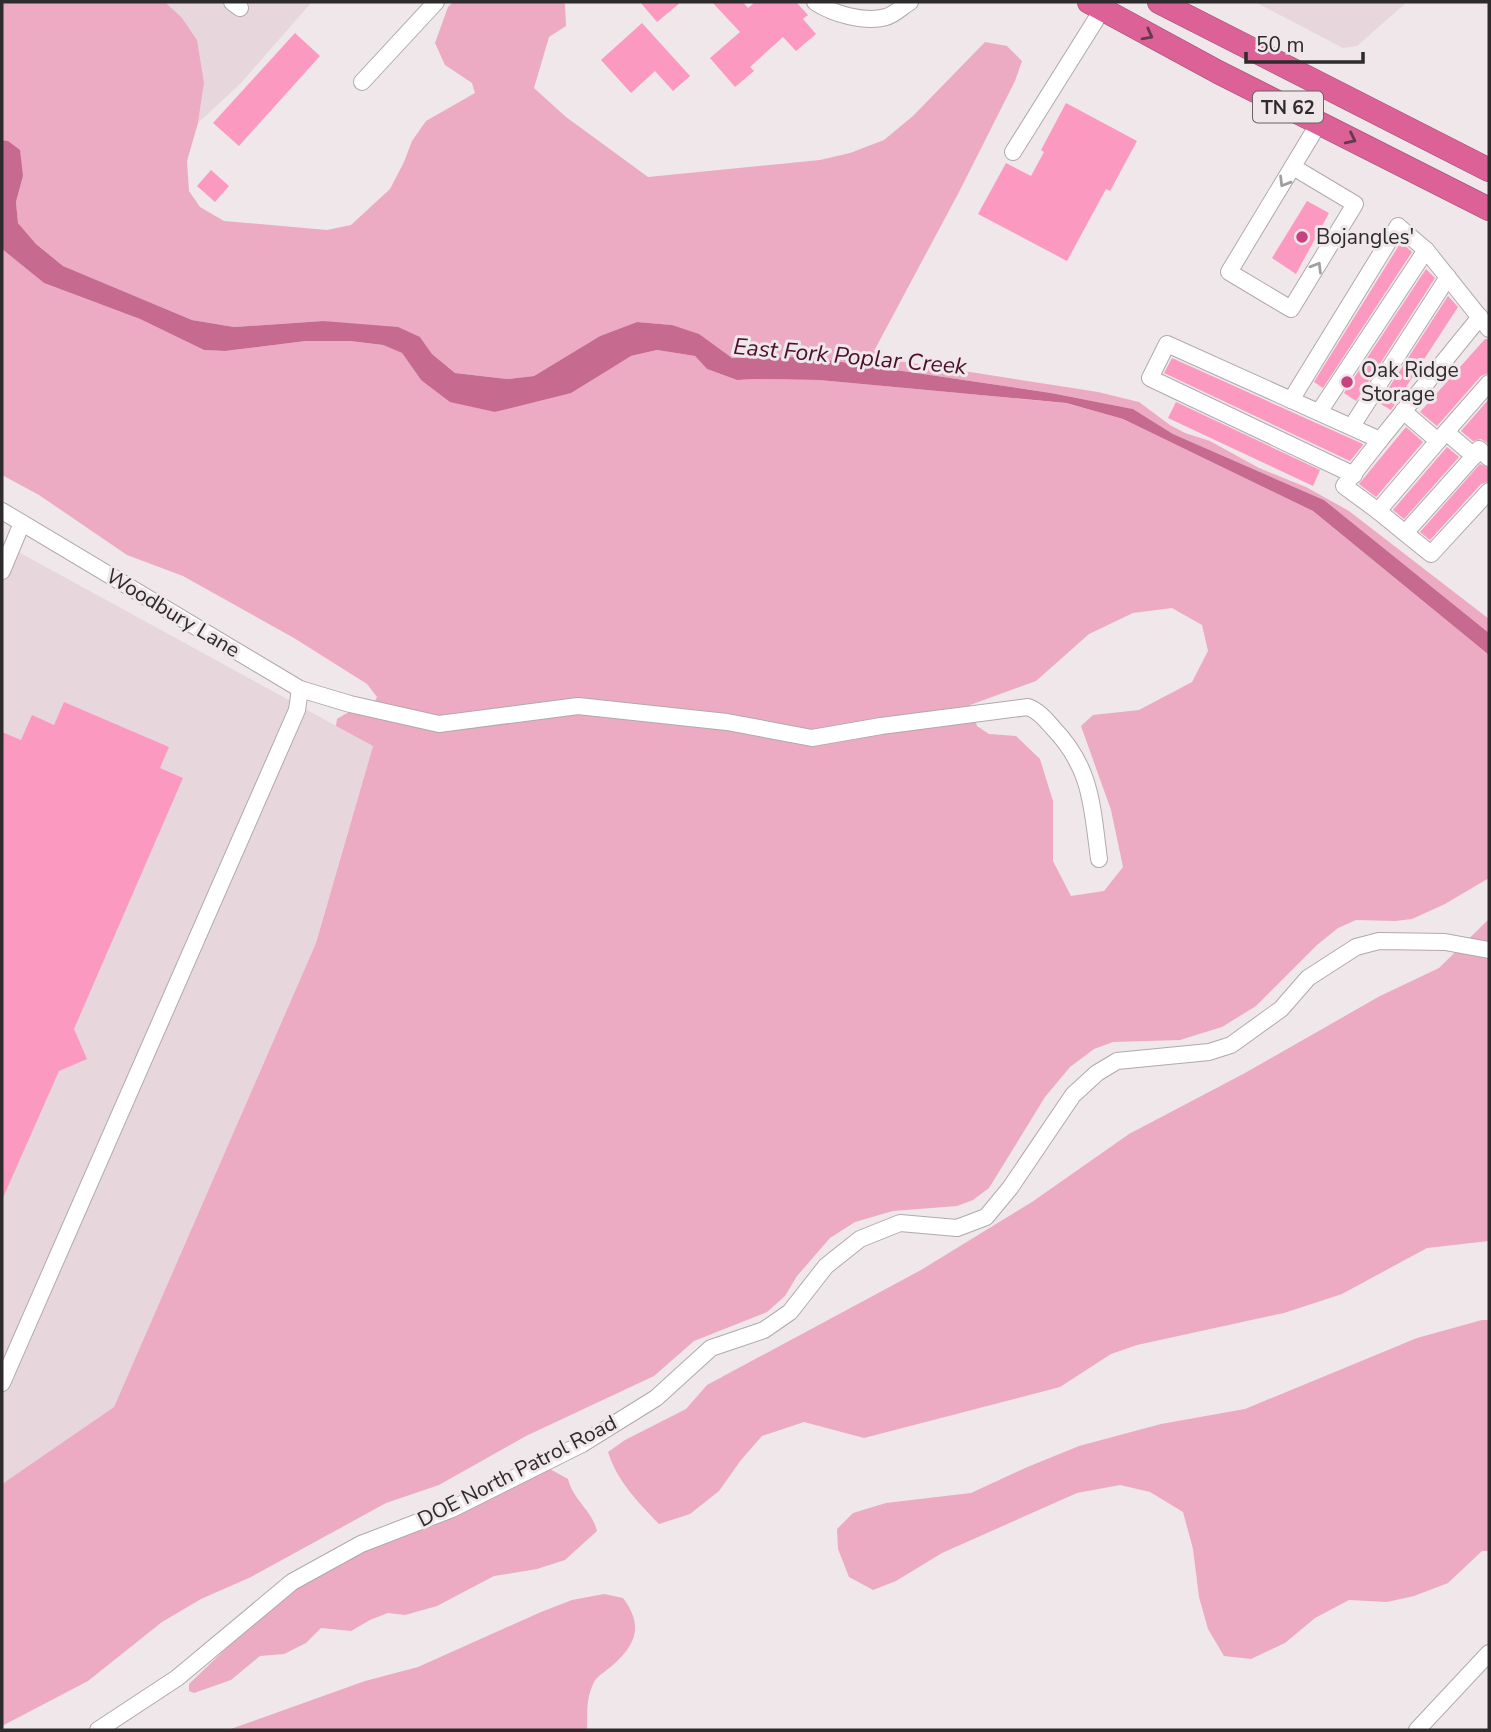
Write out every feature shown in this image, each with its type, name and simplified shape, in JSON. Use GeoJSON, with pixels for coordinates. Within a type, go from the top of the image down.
{"type":"FeatureCollection","features":[{"type":"Feature","properties":{"kind":"highway"},"geometry":{"type":"LineString","coordinates":[[1159,2],[1489,170]]}},
{"type":"Feature","properties":{"kind":"highway","name":"TN 62"},"geometry":{"type":"LineString","coordinates":[[1099,4],[1319,123],[1489,208]]}},
{"type":"Feature","properties":{"kind":"street"},"geometry":{"type":"LineString","coordinates":[[362,82],[436,2]]}},
{"type":"Feature","properties":{"kind":"street"},"geometry":{"type":"LineString","coordinates":[[815,2],[852,18],[887,17],[909,2]]}},
{"type":"Feature","properties":{"kind":"street"},"geometry":{"type":"LineString","coordinates":[[1013,152],[1099,4]]}},
{"type":"Feature","properties":{"kind":"street"},"geometry":{"type":"LineString","coordinates":[[1293,167],[1355,204],[1291,309],[1229,272],[1319,123]]}},
{"type":"Feature","properties":{"kind":"street"},"geometry":{"type":"LineString","coordinates":[[1291,400],[1398,226],[1426,250],[1484,323],[1402,411],[1344,486],[1431,554],[1489,491]]}},
{"type":"Feature","properties":{"kind":"street"},"geometry":{"type":"LineString","coordinates":[[1319,412],[1426,250]]}},
{"type":"Feature","properties":{"kind":"street"},"geometry":{"type":"LineString","coordinates":[[1352,426],[1448,277]]}},
{"type":"Feature","properties":{"kind":"street"},"geometry":{"type":"LineString","coordinates":[[1354,475],[1150,378],[1167,344],[1380,440]]}},
{"type":"Feature","properties":{"kind":"street"},"geometry":{"type":"LineString","coordinates":[[1378,511],[1489,383]]}},
{"type":"Feature","properties":{"kind":"street"},"geometry":{"type":"LineString","coordinates":[[1402,411],[1442,436],[1483,450],[1405,533]]}},
{"type":"Feature","properties":{"kind":"street","name":"Woodbury Lane"},"geometry":{"type":"LineString","coordinates":[[2,511],[300,689],[350,704],[439,723],[579,706],[727,722],[812,738],[1028,707],[1036,710],[1068,744],[1084,772],[1099,859]]}},
{"type":"Feature","properties":{"kind":"street"},"geometry":{"type":"LineString","coordinates":[[2,571],[22,523]]}},
{"type":"Feature","properties":{"kind":"street"},"geometry":{"type":"LineString","coordinates":[[2,1383],[296,710],[300,689]]}},
{"type":"Feature","properties":{"kind":"street","name":"DOE North Patrol Road"},"geometry":{"type":"LineString","coordinates":[[98,1730],[177,1678],[292,1582],[361,1544],[452,1509],[582,1444],[656,1398],[711,1348],[764,1330],[790,1312],[826,1266],[860,1239],[900,1223],[957,1228],[986,1217],[1010,1188],[1073,1095],[1097,1073],[1116,1061],[1209,1052],[1231,1045],[1281,1009],[1308,978],[1356,947],[1379,941],[1445,942],[1489,950]]}},
{"type":"Feature","properties":{"kind":"street"},"geometry":{"type":"LineString","coordinates":[[1417,1730],[1489,1653]]}},
{"type":"Feature","properties":{"kind":"shaded area"},"geometry":{"type":"Polygon","coordinates":[[[2,2],[165,2],[182,18],[197,40],[204,83],[198,123],[187,161],[189,191],[200,207],[224,221],[327,230],[351,225],[390,189],[412,141],[426,121],[475,93],[472,83],[445,65],[435,43],[448,7],[453,2],[563,2],[566,26],[549,37],[534,88],[566,117],[648,177],[820,160],[850,153],[884,140],[913,116],[985,42],[1007,46],[1022,61],[1015,81],[874,351],[893,360],[1098,392],[1139,402],[1185,433],[1210,441],[1349,511],[1489,619],[1489,633],[1324,500],[1173,434],[1133,409],[1051,393],[808,357],[732,358],[672,325],[637,322],[600,336],[534,376],[507,379],[455,373],[432,354],[420,337],[323,321],[234,327],[192,320],[63,266],[36,244],[18,223],[16,202],[23,176],[8,141],[2,140],[2,2]]]}},
{"type":"Feature","properties":{"kind":"shaded area"},"geometry":{"type":"Polygon","coordinates":[[[165,2],[312,2],[240,84],[198,123],[204,83],[165,2]]]}},
{"type":"Feature","properties":{"kind":"shaded area"},"geometry":{"type":"Polygon","coordinates":[[[1255,2],[1407,2],[1357,46],[1343,48],[1255,2]]]}},
{"type":"Feature","properties":{"kind":"shaded area","name":"East Fork Poplar Creek"},"geometry":{"type":"Polygon","coordinates":[[[2,140],[20,150],[23,176],[16,202],[18,223],[36,244],[63,266],[192,320],[234,327],[323,321],[398,327],[420,337],[432,354],[455,373],[507,379],[534,376],[600,336],[637,322],[672,325],[699,334],[732,358],[808,357],[1051,393],[1133,409],[1173,434],[1324,500],[1489,633],[1489,655],[1313,511],[1123,419],[1066,403],[819,380],[737,380],[707,369],[695,356],[657,350],[631,356],[571,393],[495,412],[450,402],[421,380],[402,353],[383,345],[350,341],[306,341],[225,351],[204,350],[140,319],[44,283],[2,249],[2,140]]]}},
{"type":"Feature","properties":{"kind":"shaded area"},"geometry":{"type":"Polygon","coordinates":[[[2,249],[44,283],[140,319],[204,350],[225,351],[306,341],[350,341],[383,345],[402,353],[421,380],[495,412],[529,402],[603,372],[631,356],[657,350],[695,356],[707,369],[737,380],[819,380],[1065,403],[1123,419],[1313,511],[1489,655],[1489,878],[1445,904],[1412,919],[1356,920],[1338,928],[1317,945],[1256,1006],[1222,1027],[1180,1040],[1113,1042],[1094,1049],[1070,1067],[1045,1097],[989,1188],[973,1200],[957,1206],[893,1211],[855,1222],[830,1238],[797,1276],[785,1296],[767,1312],[694,1341],[654,1376],[526,1436],[439,1485],[386,1503],[251,1577],[201,1599],[162,1622],[88,1681],[2,1726],[2,1484],[114,1407],[316,943],[373,746],[336,726],[337,719],[352,712],[369,713],[377,697],[367,684],[294,638],[183,576],[127,555],[39,495],[2,475],[2,249]],[[1172,608],[1133,613],[1089,634],[1036,681],[970,705],[977,726],[989,734],[1016,736],[1040,759],[1053,801],[1053,861],[1071,896],[1104,891],[1123,867],[1111,810],[1081,726],[1093,715],[1139,710],[1192,682],[1208,651],[1202,625],[1172,608]]]}},
{"type":"Feature","properties":{"kind":"shaded area"},"geometry":{"type":"Polygon","coordinates":[[[2,543],[373,746],[316,943],[114,1407],[2,1484],[2,543]]]}},
{"type":"Feature","properties":{"kind":"shaded area"},"geometry":{"type":"Polygon","coordinates":[[[1489,919],[1489,1241],[1427,1248],[1342,1294],[1284,1313],[1137,1345],[1111,1354],[1060,1387],[864,1438],[804,1422],[762,1436],[719,1491],[690,1514],[659,1524],[623,1482],[608,1452],[625,1440],[686,1409],[707,1385],[921,1270],[1032,1202],[1129,1134],[1245,1073],[1380,996],[1439,968],[1489,919]]]}},
{"type":"Feature","properties":{"kind":"shaded area"},"geometry":{"type":"Polygon","coordinates":[[[1489,1320],[1489,1551],[1482,1551],[1448,1583],[1414,1596],[1387,1602],[1349,1600],[1315,1618],[1285,1643],[1251,1659],[1224,1656],[1208,1629],[1199,1597],[1193,1549],[1183,1512],[1150,1492],[1120,1485],[1077,1493],[942,1553],[896,1581],[873,1590],[849,1577],[838,1549],[837,1529],[853,1513],[886,1503],[971,1493],[1079,1446],[1161,1424],[1245,1409],[1417,1338],[1489,1320]]]}},
{"type":"Feature","properties":{"kind":"shaded area"},"geometry":{"type":"Polygon","coordinates":[[[550,1469],[568,1479],[597,1531],[565,1560],[537,1569],[494,1576],[437,1606],[405,1615],[388,1613],[351,1631],[321,1628],[306,1643],[284,1654],[260,1656],[231,1680],[194,1693],[189,1691],[189,1684],[278,1599],[354,1553],[535,1473],[550,1469]]]}},
{"type":"Feature","properties":{"kind":"shaded area"},"geometry":{"type":"Polygon","coordinates":[[[604,1594],[623,1598],[633,1617],[635,1633],[628,1649],[594,1682],[588,1701],[587,1730],[228,1730],[365,1681],[418,1667],[541,1612],[572,1600],[604,1594]]]}},
{"type":"Feature","properties":{"kind":"building"},"geometry":{"type":"Polygon","coordinates":[[[640,2],[681,2],[657,22],[640,2]]]}},
{"type":"Feature","properties":{"kind":"building"},"geometry":{"type":"Polygon","coordinates":[[[712,2],[743,2],[748,8],[755,2],[796,2],[808,15],[803,19],[816,34],[796,51],[783,37],[750,67],[754,71],[735,87],[710,58],[740,32],[712,2]]]}},
{"type":"Feature","properties":{"kind":"building"},"geometry":{"type":"Polygon","coordinates":[[[642,23],[690,76],[673,91],[655,71],[631,93],[601,60],[642,23]]]}},
{"type":"Feature","properties":{"kind":"building"},"geometry":{"type":"Polygon","coordinates":[[[295,33],[320,56],[239,146],[213,123],[295,33]]]}},
{"type":"Feature","properties":{"kind":"building"},"geometry":{"type":"Polygon","coordinates":[[[1066,103],[1137,141],[1110,191],[1106,189],[1067,261],[978,214],[1006,163],[1031,176],[1044,152],[1041,150],[1066,103]]]}},
{"type":"Feature","properties":{"kind":"building"},"geometry":{"type":"Polygon","coordinates":[[[211,170],[229,186],[215,202],[197,186],[211,170]]]}},
{"type":"Feature","properties":{"kind":"building"},"geometry":{"type":"Polygon","coordinates":[[[1307,201],[1329,213],[1296,274],[1272,258],[1307,201]]]}},
{"type":"Feature","properties":{"kind":"building"},"geometry":{"type":"Polygon","coordinates":[[[1401,242],[1412,252],[1323,388],[1314,382],[1401,242]]]}},
{"type":"Feature","properties":{"kind":"building"},"geometry":{"type":"Polygon","coordinates":[[[1426,269],[1435,278],[1356,401],[1344,393],[1426,269]]]}},
{"type":"Feature","properties":{"kind":"building"},"geometry":{"type":"Polygon","coordinates":[[[1448,296],[1458,307],[1391,410],[1379,403],[1448,296]]]}},
{"type":"Feature","properties":{"kind":"building"},"geometry":{"type":"Polygon","coordinates":[[[1485,339],[1489,339],[1489,373],[1481,376],[1437,426],[1420,412],[1485,339]]]}},
{"type":"Feature","properties":{"kind":"building"},"geometry":{"type":"Polygon","coordinates":[[[1172,358],[1363,445],[1350,461],[1164,373],[1172,358]]]}},
{"type":"Feature","properties":{"kind":"building"},"geometry":{"type":"Polygon","coordinates":[[[1489,399],[1489,444],[1481,439],[1473,441],[1461,431],[1489,399]]]}},
{"type":"Feature","properties":{"kind":"building"},"geometry":{"type":"Polygon","coordinates":[[[1176,402],[1320,470],[1313,486],[1168,418],[1176,402]]]}},
{"type":"Feature","properties":{"kind":"building"},"geometry":{"type":"Polygon","coordinates":[[[1406,427],[1423,442],[1376,497],[1359,484],[1406,427]]]}},
{"type":"Feature","properties":{"kind":"building"},"geometry":{"type":"Polygon","coordinates":[[[1447,447],[1459,457],[1404,519],[1393,510],[1447,447]]]}},
{"type":"Feature","properties":{"kind":"building"},"geometry":{"type":"Polygon","coordinates":[[[1480,464],[1489,468],[1489,481],[1481,484],[1430,540],[1420,532],[1480,464]]]}},
{"type":"Feature","properties":{"kind":"building"},"geometry":{"type":"Polygon","coordinates":[[[64,702],[169,747],[160,768],[183,778],[74,1029],[87,1059],[59,1071],[2,1200],[2,732],[21,740],[32,715],[54,725],[64,702]]]}},
{"type":"Feature","properties":{"kind":"place","name":"Bojangles'"},"geometry":{"type":"Point","coordinates":[1302,237]}},
{"type":"Feature","properties":{"kind":"place","name":"Oak Ridge Storage"},"geometry":{"type":"Point","coordinates":[1347,382]}}]}
